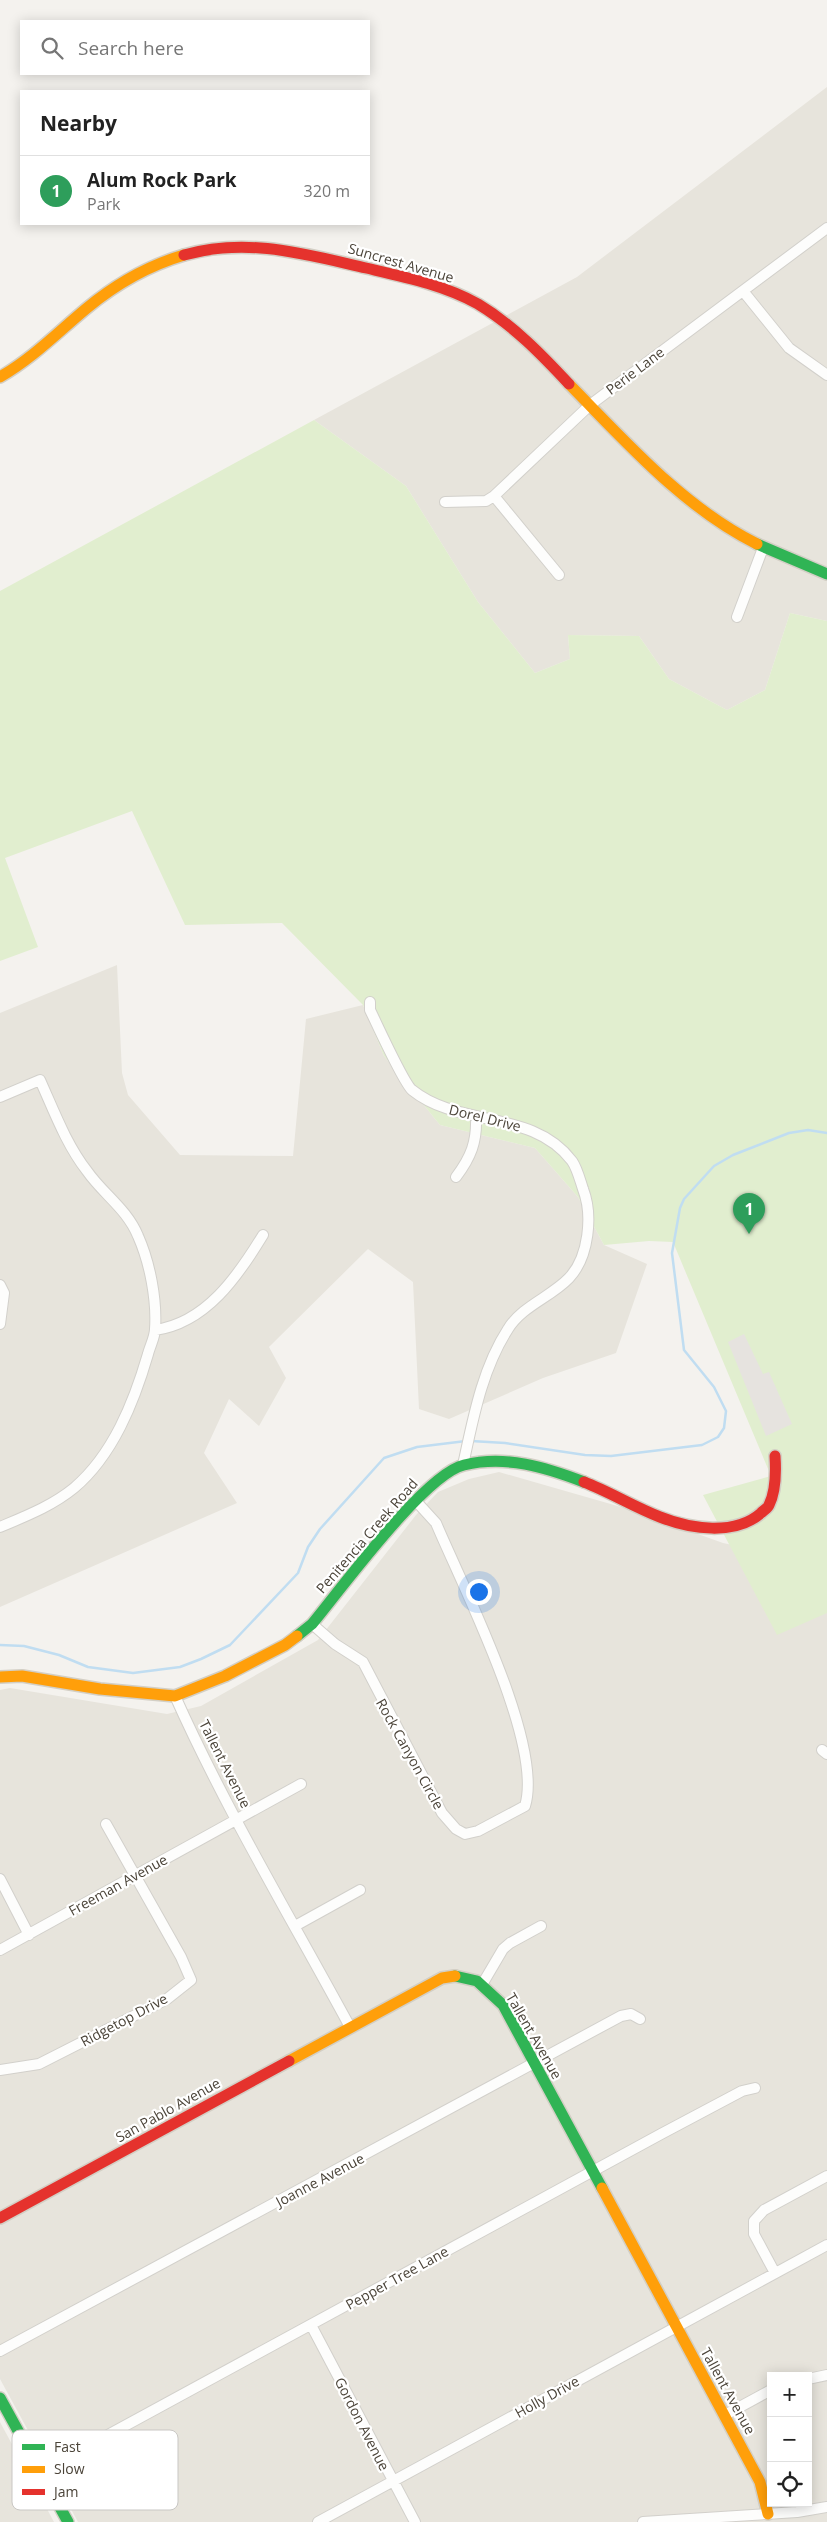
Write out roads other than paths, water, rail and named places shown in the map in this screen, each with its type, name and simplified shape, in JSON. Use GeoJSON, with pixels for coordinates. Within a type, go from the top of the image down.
{"type":"FeatureCollection","features":[{"type":"Feature","properties":{"kind":"street","name":"Perie Lane"},"geometry":{"type":"LineString","coordinates":[[494,496],[590,405],[827,228]]}},
{"type":"Feature","properties":{"kind":"street","name":"Suncrest Avenue"},"geometry":{"type":"LineString","coordinates":[[0,377],[35,356],[75,318],[121,282],[166,261],[216,248],[256,245],[294,249],[450,291],[478,304],[506,322],[534,347],[672,485],[696,505],[730,529],[763,548],[827,574]]}},
{"type":"Feature","properties":{"kind":"street"},"geometry":{"type":"LineString","coordinates":[[743,291],[789,348],[827,375]]}},
{"type":"Feature","properties":{"kind":"street"},"geometry":{"type":"LineString","coordinates":[[445,502],[486,501],[494,496],[559,575]]}},
{"type":"Feature","properties":{"kind":"street"},"geometry":{"type":"LineString","coordinates":[[737,617],[763,548]]}},
{"type":"Feature","properties":{"kind":"street","name":"Dorel Drive"},"geometry":{"type":"LineString","coordinates":[[370,1002],[370,1010],[410,1088],[435,1105],[525,1128],[547,1138],[572,1161],[587,1199],[588,1228],[582,1258],[569,1278],[537,1300],[509,1327],[490,1361],[463,1465]]}},
{"type":"Feature","properties":{"kind":"street"},"geometry":{"type":"LineString","coordinates":[[0,1097],[40,1080],[70,1145],[87,1172],[123,1210],[138,1236],[149,1272],[155,1330],[130,1404],[119,1430],[98,1462],[74,1488],[41,1510],[0,1527]]}},
{"type":"Feature","properties":{"kind":"street"},"geometry":{"type":"LineString","coordinates":[[456,1177],[470,1159],[477,1136],[476,1117]]}},
{"type":"Feature","properties":{"kind":"street"},"geometry":{"type":"LineString","coordinates":[[155,1330],[172,1328],[214,1300],[242,1269],[263,1235]]}},
{"type":"Feature","properties":{"kind":"street"},"geometry":{"type":"LineString","coordinates":[[0,1285],[4,1293],[0,1324]]}},
{"type":"Feature","properties":{"kind":"street","name":"Penitencia Creek Road"},"geometry":{"type":"LineString","coordinates":[[0,1677],[22,1676],[100,1689],[175,1696],[226,1676],[277,1650],[312,1624],[415,1500],[437,1479],[463,1465],[497,1462],[524,1463],[550,1469],[614,1494],[660,1517],[696,1527],[740,1526],[753,1520],[769,1506],[776,1473],[775,1456]]}},
{"type":"Feature","properties":{"kind":"street","name":"Rock Canyon Circle"},"geometry":{"type":"LineString","coordinates":[[312,1624],[335,1644],[363,1662],[442,1813],[456,1828],[465,1834],[478,1831],[525,1806],[528,1783],[510,1696],[436,1523],[415,1500]]}},
{"type":"Feature","properties":{"kind":"street","name":"Tallent Avenue"},"geometry":{"type":"LineString","coordinates":[[175,1696],[197,1746],[350,2027]]}},
{"type":"Feature","properties":{"kind":"street","name":"Freeman Avenue"},"geometry":{"type":"LineString","coordinates":[[0,1950],[302,1784]]}},
{"type":"Feature","properties":{"kind":"street"},"geometry":{"type":"LineString","coordinates":[[106,1824],[134,1876]]}},
{"type":"Feature","properties":{"kind":"street","name":"Ridgetop Drive"},"geometry":{"type":"LineString","coordinates":[[0,2070],[38,2064],[167,1999],[190,1980],[181,1957],[134,1876]]}},
{"type":"Feature","properties":{"kind":"street"},"geometry":{"type":"LineString","coordinates":[[0,1879],[29,1935]]}},
{"type":"Feature","properties":{"kind":"street"},"geometry":{"type":"LineString","coordinates":[[295,1926],[360,1890]]}},
{"type":"Feature","properties":{"kind":"street"},"geometry":{"type":"LineString","coordinates":[[350,2027],[442,1978],[467,1976],[483,1983],[503,1949],[510,1942],[541,1926]]}},
{"type":"Feature","properties":{"kind":"street","name":"Tallent Avenue"},"geometry":{"type":"LineString","coordinates":[[483,1983],[503,2004],[592,2172],[725,2415],[760,2482],[768,2514]]}},
{"type":"Feature","properties":{"kind":"street","name":"Joanne Avenue"},"geometry":{"type":"LineString","coordinates":[[0,2352],[621,2016],[630,2014],[640,2019]]}},
{"type":"Feature","properties":{"kind":"street","name":"San Pablo Avenue"},"geometry":{"type":"LineString","coordinates":[[0,2218],[350,2027]]}},
{"type":"Feature","properties":{"kind":"street","name":"Pepper Tree Lane"},"geometry":{"type":"LineString","coordinates":[[117,2430],[742,2091],[755,2088]]}},
{"type":"Feature","properties":{"kind":"street"},"geometry":{"type":"LineString","coordinates":[[775,2273],[754,2234],[754,2221],[764,2210],[827,2176]]}},
{"type":"Feature","properties":{"kind":"street","name":"Holly Drive"},"geometry":{"type":"LineString","coordinates":[[318,2522],[827,2245]]}},
{"type":"Feature","properties":{"kind":"street","name":"Gordon Avenue"},"geometry":{"type":"LineString","coordinates":[[311,2325],[392,2482],[415,2522]]}},
{"type":"Feature","properties":{"kind":"street"},"geometry":{"type":"LineString","coordinates":[[812,2378],[827,2375]]}},
{"type":"Feature","properties":{"kind":"street"},"geometry":{"type":"LineString","coordinates":[[725,2415],[767,2392]]}},
{"type":"Feature","properties":{"kind":"street"},"geometry":{"type":"LineString","coordinates":[[0,2398],[17,2430]]}},
{"type":"Feature","properties":{"kind":"street"},"geometry":{"type":"LineString","coordinates":[[643,2522],[768,2514],[827,2507]]}},
{"type":"Feature","properties":{"kind":"street"},"geometry":{"type":"LineString","coordinates":[[61,2510],[68,2522]]}},
{"type":"Feature","properties":{"kind":"waterway"},"geometry":{"type":"LineString","coordinates":[[471,1441],[505,1443],[585,1455],[611,1456],[702,1445],[718,1437],[724,1428],[726,1411],[714,1387],[684,1350],[672,1253],[680,1208],[684,1199],[714,1166],[733,1155],[789,1133],[808,1130],[827,1133]]}},
{"type":"Feature","properties":{"kind":"waterway"},"geometry":{"type":"LineString","coordinates":[[0,1645],[24,1646],[59,1655],[88,1667],[133,1673],[180,1667],[201,1659],[230,1645],[298,1573],[308,1547],[320,1529],[384,1458],[417,1447],[466,1441]]}},
{"type":"Feature","properties":{"kind":"place","name":"Alum Rock Park"},"geometry":{"type":"Point","coordinates":[749,1234]}}]}
